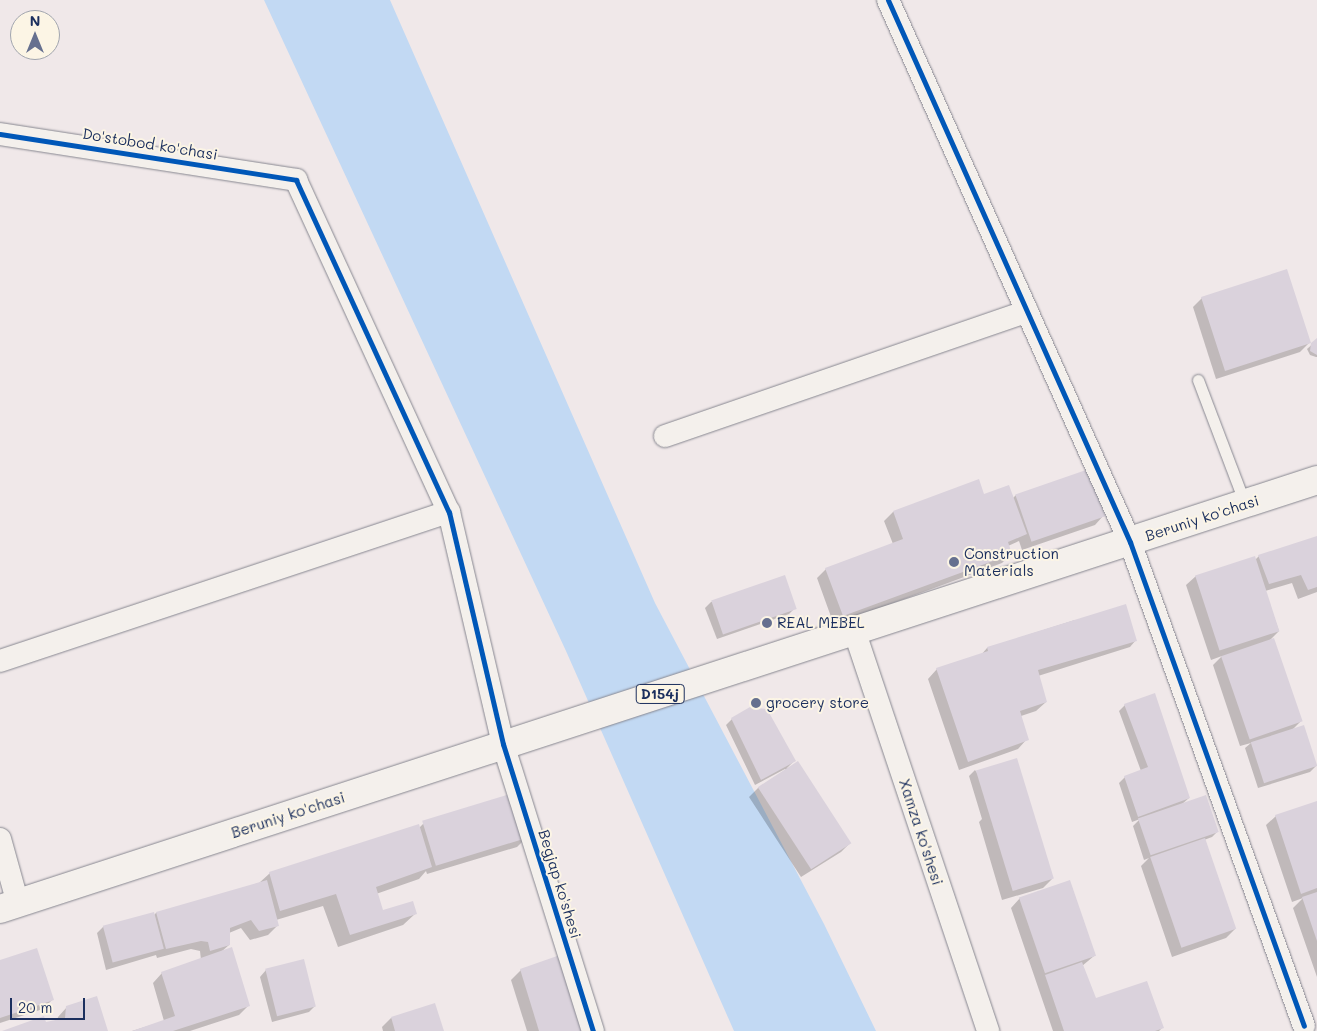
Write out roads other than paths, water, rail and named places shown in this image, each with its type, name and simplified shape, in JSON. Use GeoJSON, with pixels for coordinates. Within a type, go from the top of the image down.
{"type":"FeatureCollection","features":[{"type":"Feature","properties":{"kind":"main road","name":"Beruniy ko'chasi"},"geometry":{"type":"LineString","coordinates":[[9,906],[575,720],[745,668],[1317,480]]}},
{"type":"Feature","properties":{"kind":"street"},"geometry":{"type":"LineString","coordinates":[[888,0],[1130,542],[1303,1026]]}},
{"type":"Feature","properties":{"kind":"street","name":"Do'stobod ko'chasi"},"geometry":{"type":"LineString","coordinates":[[0,134],[296,180]]}},
{"type":"Feature","properties":{"kind":"street","name":"Begjap ko'shesi"},"geometry":{"type":"LineString","coordinates":[[296,180],[449,512],[503,744],[593,1031]]}},
{"type":"Feature","properties":{"kind":"street"},"geometry":{"type":"LineString","coordinates":[[665,436],[1027,312]]}},
{"type":"Feature","properties":{"kind":"street"},"geometry":{"type":"LineString","coordinates":[[0,660],[449,512]]}},
{"type":"Feature","properties":{"kind":"street","name":"Xamza ko'shesi"},"geometry":{"type":"LineString","coordinates":[[855,632],[988,1031]]}},
{"type":"Feature","properties":{"kind":"street"},"geometry":{"type":"LineString","coordinates":[[0,839],[9,906]]}},
{"type":"Feature","properties":{"kind":"lane"},"geometry":{"type":"LineString","coordinates":[[1198,380],[1245,504]]}},
{"type":"Feature","properties":{"kind":"water"},"geometry":{"type":"Polygon","coordinates":[[[264,0],[390,0],[655,603],[824,924],[876,1031],[734,1031],[566,651],[264,0]]]}},
{"type":"Feature","properties":{"kind":"place","name":"Construction Materials"},"geometry":{"type":"Point","coordinates":[954,562]}},
{"type":"Feature","properties":{"kind":"place","name":"REAL MEBEL"},"geometry":{"type":"Point","coordinates":[767,623]}},
{"type":"Feature","properties":{"kind":"place","name":"grocery store"},"geometry":{"type":"Point","coordinates":[756,703]}}]}
